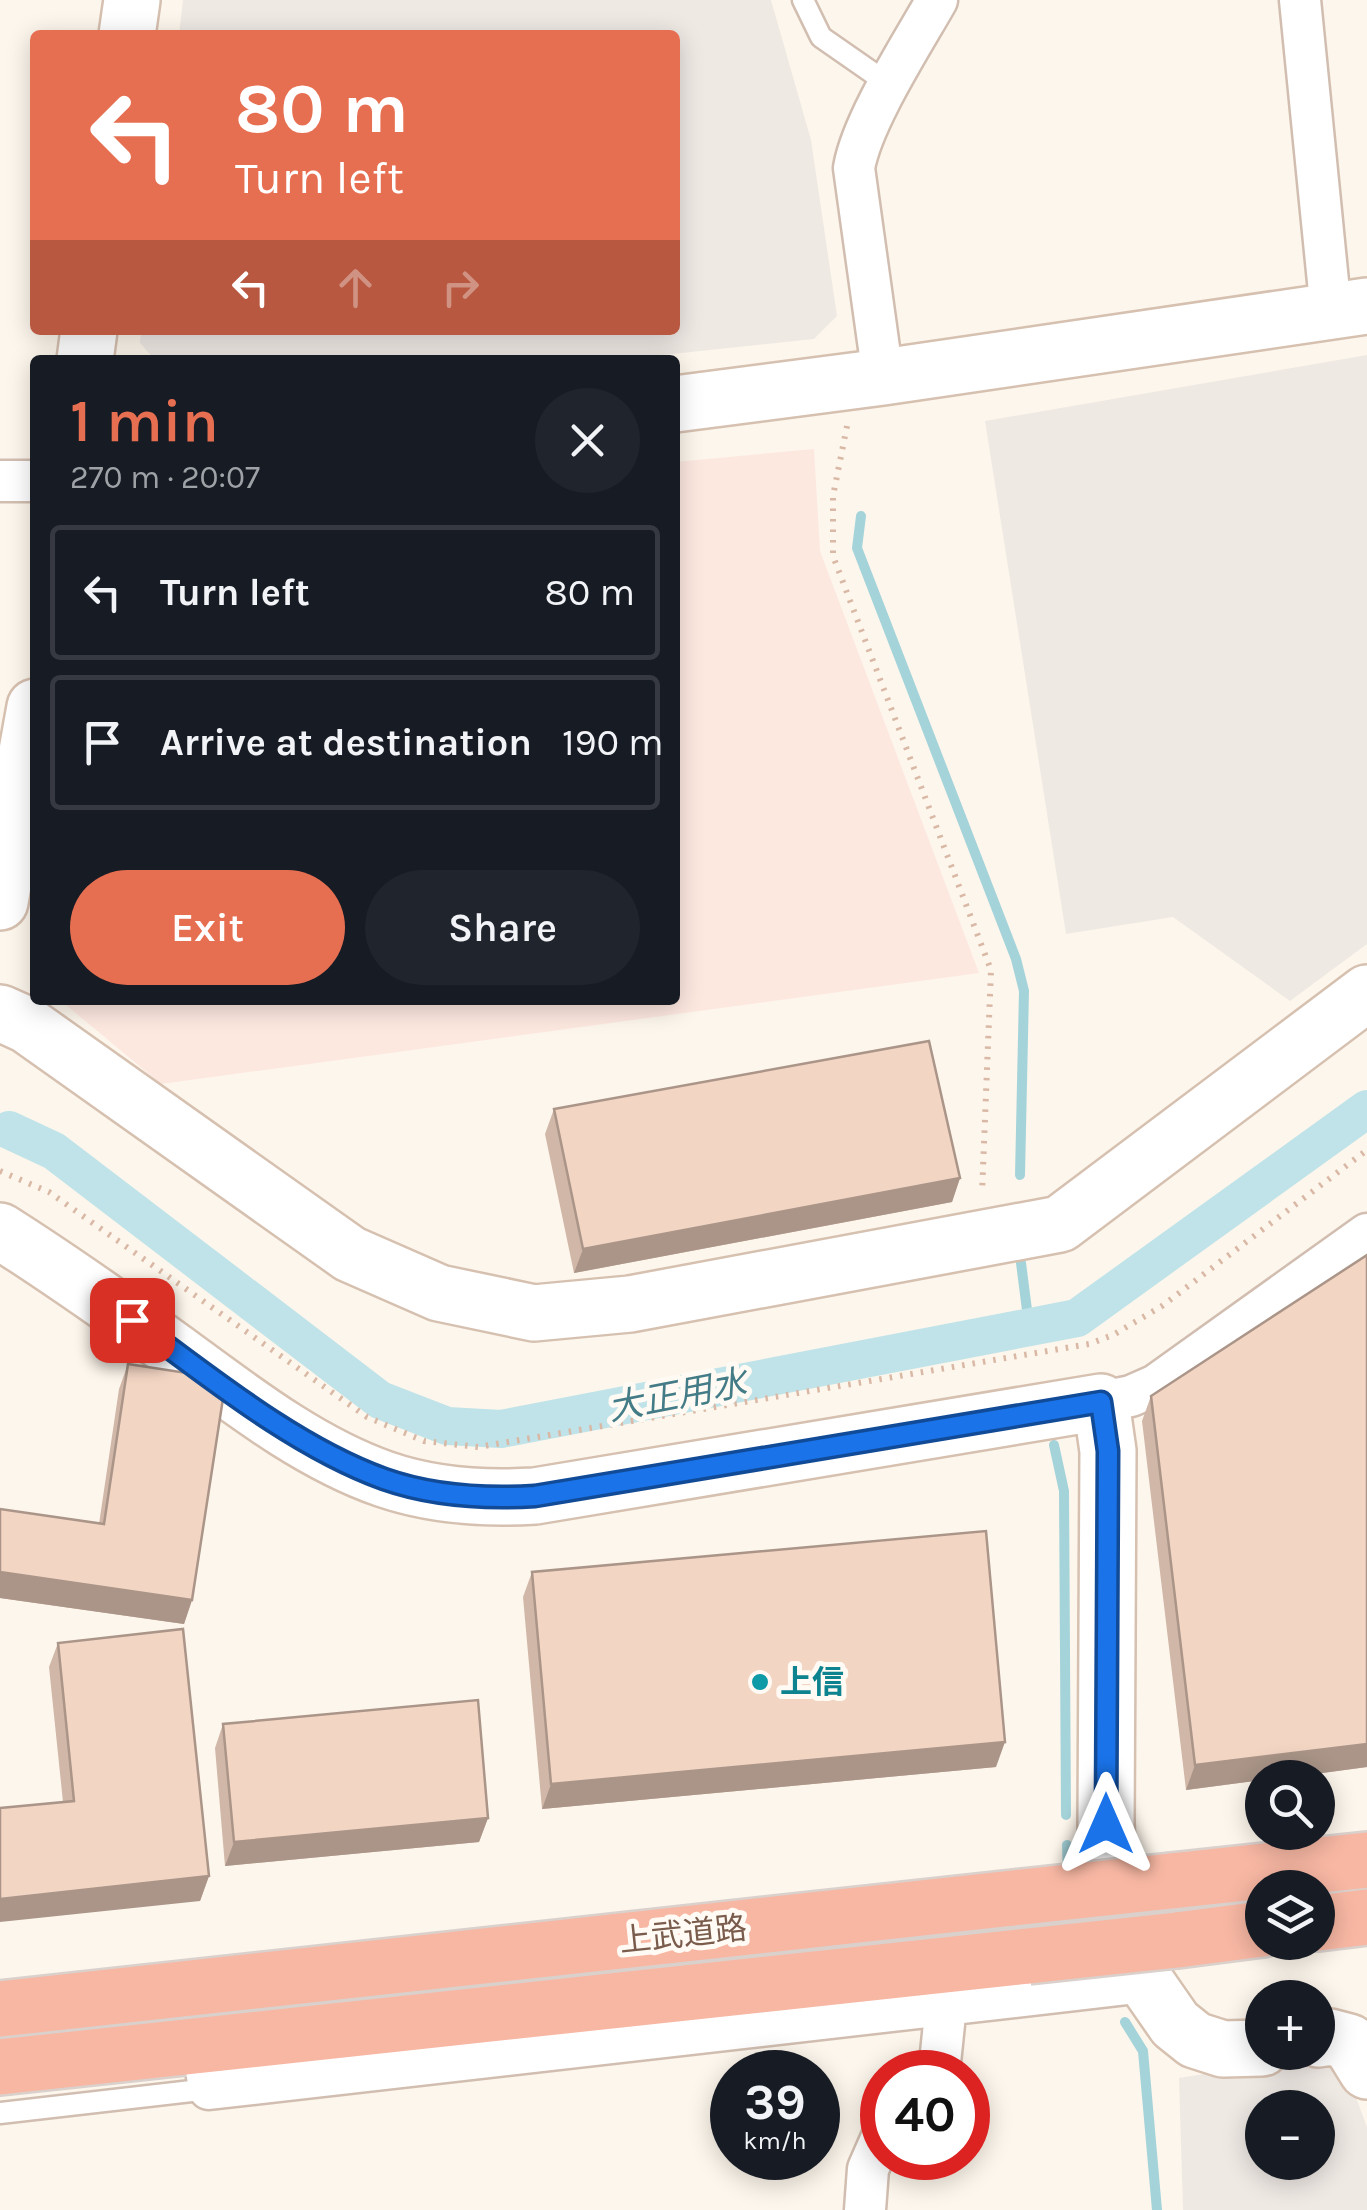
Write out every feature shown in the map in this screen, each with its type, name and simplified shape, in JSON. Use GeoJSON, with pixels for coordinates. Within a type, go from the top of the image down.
{"type":"FeatureCollection","features":[{"type":"Feature","properties":{"kind":"highway","name":"上武道路"},"geometry":{"type":"LineString","coordinates":[[0,2010],[1367,1860]]}},
{"type":"Feature","properties":{"kind":"highway"},"geometry":{"type":"LineString","coordinates":[[1335,1921],[1367,1917]]}},
{"type":"Feature","properties":{"kind":"highway","name":"上武道路"},"geometry":{"type":"LineString","coordinates":[[0,2068],[205,2066],[1028,1956],[1245,1932]]}},
{"type":"Feature","properties":{"kind":"street"},"geometry":{"type":"LineString","coordinates":[[128,30],[132,0]]}},
{"type":"Feature","properties":{"kind":"street"},"geometry":{"type":"LineString","coordinates":[[883,378],[854,168],[856,155],[890,84],[937,0]]}},
{"type":"Feature","properties":{"kind":"street"},"geometry":{"type":"LineString","coordinates":[[680,403],[883,378],[1349,309],[1300,0]]}},
{"type":"Feature","properties":{"kind":"street"},"geometry":{"type":"LineString","coordinates":[[0,481],[30,481]]}},
{"type":"Feature","properties":{"kind":"street"},"geometry":{"type":"LineString","coordinates":[[0,902],[30,735]]}},
{"type":"Feature","properties":{"kind":"street"},"geometry":{"type":"LineString","coordinates":[[0,1013],[28,1025],[350,1254],[438,1293],[534,1313],[630,1304],[1060,1224],[1367,993]]}},
{"type":"Feature","properties":{"kind":"street"},"geometry":{"type":"LineString","coordinates":[[0,1231],[77,1280],[240,1399],[345,1464],[387,1480],[485,1498],[535,1496],[1132,1396],[1156,1385],[1367,1234]]}},
{"type":"Feature","properties":{"kind":"street"},"geometry":{"type":"LineString","coordinates":[[1101,1402],[1108,1451],[1106,1824],[1110,1905],[1134,1964],[1175,2024],[1195,2040],[1223,2049],[1245,2048]]}},
{"type":"Feature","properties":{"kind":"street"},"geometry":{"type":"LineString","coordinates":[[205,2066],[946,2005],[1145,1982]]}},
{"type":"Feature","properties":{"kind":"street"},"geometry":{"type":"LineString","coordinates":[[942,2050],[946,2005]]}},
{"type":"Feature","properties":{"kind":"street"},"geometry":{"type":"LineString","coordinates":[[1335,2038],[1349,2042],[1367,2071]]}},
{"type":"Feature","properties":{"kind":"street"},"geometry":{"type":"LineString","coordinates":[[864,2210],[867,2180]]}},
{"type":"Feature","properties":{"kind":"lane"},"geometry":{"type":"LineString","coordinates":[[802,0],[821,37],[890,84]]}},
{"type":"Feature","properties":{"kind":"lane"},"geometry":{"type":"LineString","coordinates":[[0,2113],[205,2066]]}},
{"type":"Feature","properties":{"kind":"path"},"geometry":{"type":"LineString","coordinates":[[847,423],[832,496],[833,556],[991,970],[981,1239]]}},
{"type":"Feature","properties":{"kind":"shaded area"},"geometry":{"type":"Polygon","coordinates":[[[183,0],[771,0],[811,140],[837,316],[814,339],[663,355],[151,355],[140,343],[141,335],[680,335],[680,30],[180,30],[183,0]]]}},
{"type":"Feature","properties":{"kind":"shaded area"},"geometry":{"type":"Polygon","coordinates":[[[1367,355],[1367,944],[1290,1001],[1173,917],[1066,934],[985,421],[1367,355]]]}},
{"type":"Feature","properties":{"kind":"shaded area"},"geometry":{"type":"Polygon","coordinates":[[[814,449],[820,551],[979,973],[161,1084],[66,1005],[680,1005],[680,462],[814,449]]]}},
{"type":"Feature","properties":{"kind":"shaded area"},"geometry":{"type":"Polygon","coordinates":[[[1335,2066],[1349,2079],[1367,2127],[1367,2210],[1183,2210],[1179,2078],[1245,2067],[1335,2070],[1335,2066]]]}},
{"type":"Feature","properties":{"kind":"building"},"geometry":{"type":"Polygon","coordinates":[[[929,1041],[960,1178],[583,1249],[554,1109],[929,1041]]]}},
{"type":"Feature","properties":{"kind":"building"},"geometry":{"type":"Polygon","coordinates":[[[1367,1255],[1367,1744],[1195,1765],[1151,1396],[1367,1255]]]}},
{"type":"Feature","properties":{"kind":"building"},"geometry":{"type":"Polygon","coordinates":[[[128,1364],[226,1379],[192,1600],[0,1572],[0,1509],[104,1524],[128,1364]]]}},
{"type":"Feature","properties":{"kind":"building","name":"上信"},"geometry":{"type":"Polygon","coordinates":[[[986,1531],[1005,1742],[551,1784],[532,1572],[986,1531]]]}},
{"type":"Feature","properties":{"kind":"building"},"geometry":{"type":"Polygon","coordinates":[[[183,1629],[209,1876],[0,1899],[0,1808],[74,1801],[58,1643],[183,1629]]]}},
{"type":"Feature","properties":{"kind":"building"},"geometry":{"type":"Polygon","coordinates":[[[478,1700],[488,1818],[234,1842],[223,1724],[478,1700]]]}},
{"type":"Feature","properties":{"kind":"waterway"},"geometry":{"type":"LineString","coordinates":[[861,516],[857,548],[1016,959],[1024,991],[1020,1175]]}},
{"type":"Feature","properties":{"kind":"waterway","name":"大正用水"},"geometry":{"type":"LineString","coordinates":[[9,1130],[54,1151],[380,1400],[447,1426],[501,1429],[1077,1318],[1367,1109]]}},
{"type":"Feature","properties":{"kind":"waterway"},"geometry":{"type":"LineString","coordinates":[[1021,1263],[1027,1310]]}},
{"type":"Feature","properties":{"kind":"waterway"},"geometry":{"type":"LineString","coordinates":[[1054,1445],[1064,1491],[1066,1815]]}},
{"type":"Feature","properties":{"kind":"waterway"},"geometry":{"type":"LineString","coordinates":[[1067,1845],[1068,1877]]}},
{"type":"Feature","properties":{"kind":"waterway"},"geometry":{"type":"LineString","coordinates":[[1125,2022],[1143,2051],[1157,2210]]}},
{"type":"Feature","properties":{"kind":"place","name":"上信"},"geometry":{"type":"Point","coordinates":[760,1682]}},
{"type":"Feature","properties":{"kind":"route"},"geometry":{"type":"LineString","coordinates":[[132,1320],[240,1399],[345,1464],[387,1480],[485,1498],[535,1496],[1101,1402],[1108,1451],[1106,1824]]}}]}
